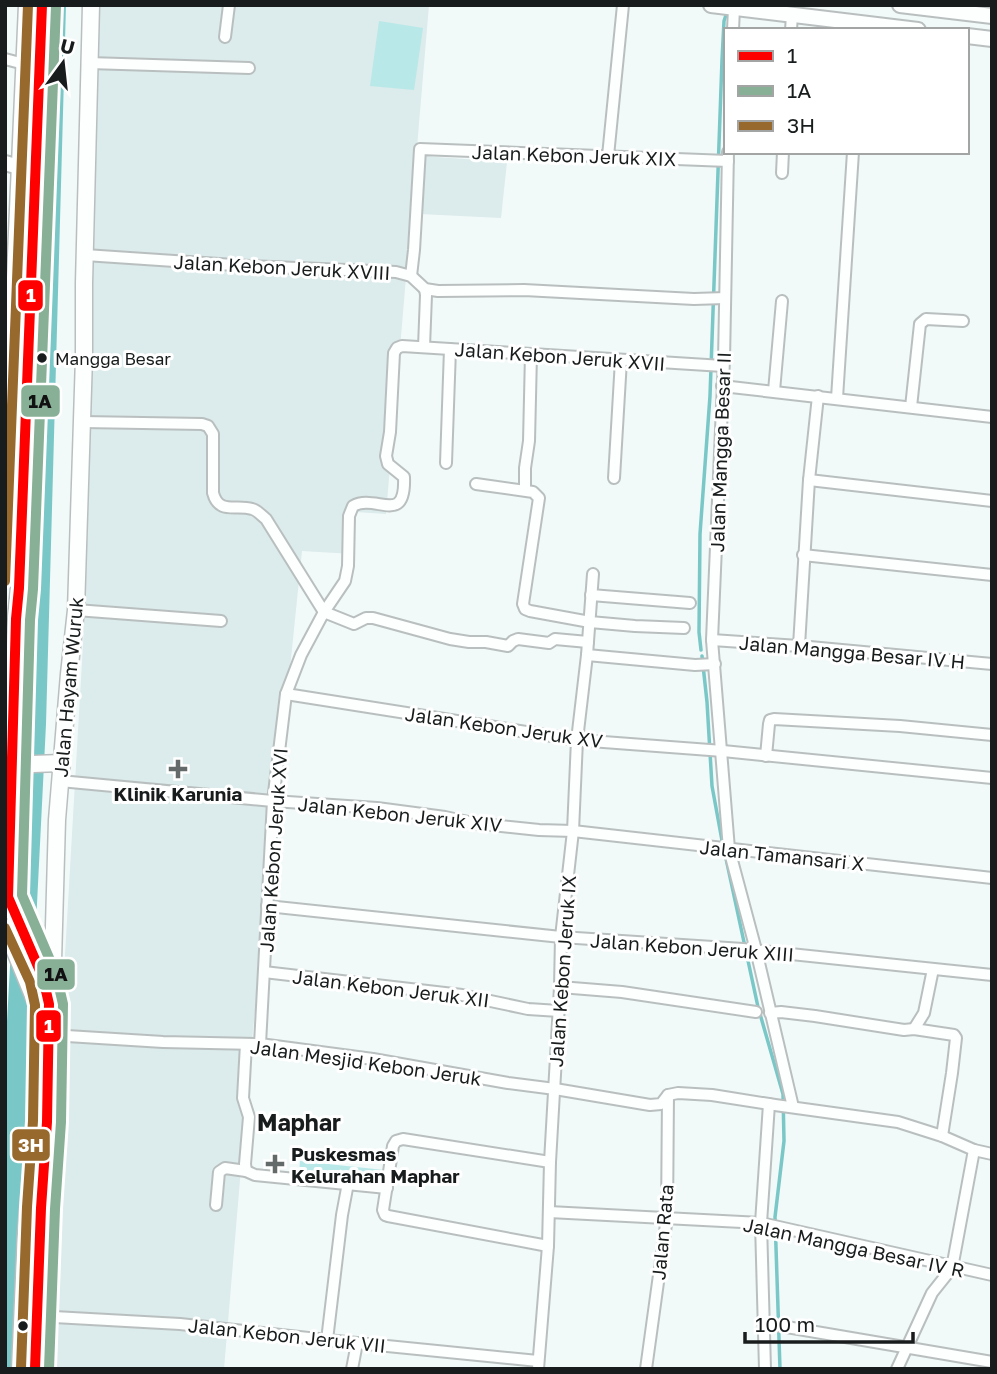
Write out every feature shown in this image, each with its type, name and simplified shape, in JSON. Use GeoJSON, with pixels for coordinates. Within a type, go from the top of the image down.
{"type":"FeatureCollection","features":[{"type":"Feature","properties":{"kind":"main road"},"geometry":{"type":"LineString","coordinates":[[6,494],[18,413],[9,340],[12,165],[24,64],[27,5]]}},
{"type":"Feature","properties":{"kind":"main road"},"geometry":{"type":"LineString","coordinates":[[42,5],[18,413],[19,588],[12,764],[11,904],[41,974],[49,1004],[47,1122]]}},
{"type":"Feature","properties":{"kind":"main road","name":"Jalan Hayam Wuruk"},"geometry":{"type":"LineString","coordinates":[[35,1369],[47,1122],[46,1030],[60,781],[54,763],[76,610],[83,422],[91,5]]}},
{"type":"Feature","properties":{"kind":"main road"},"geometry":{"type":"LineString","coordinates":[[913,28],[906,6],[992,16]]}},
{"type":"Feature","properties":{"kind":"main road"},"geometry":{"type":"LineString","coordinates":[[725,7],[791,22],[896,28]]}},
{"type":"Feature","properties":{"kind":"main road"},"geometry":{"type":"LineString","coordinates":[[969,36],[992,39]]}},
{"type":"Feature","properties":{"kind":"main road"},"geometry":{"type":"LineString","coordinates":[[12,764],[54,763]]}},
{"type":"Feature","properties":{"kind":"main road"},"geometry":{"type":"LineString","coordinates":[[8,933],[46,1030]]}},
{"type":"Feature","properties":{"kind":"main road","name":"Jalan Hayam Wuruk"},"geometry":{"type":"LineString","coordinates":[[20,1369],[26,1235],[39,1072],[46,1030]]}},
{"type":"Feature","properties":{"kind":"street"},"geometry":{"type":"LineString","coordinates":[[225,37],[229,5]]}},
{"type":"Feature","properties":{"kind":"street"},"geometry":{"type":"LineString","coordinates":[[608,156],[623,5]]}},
{"type":"Feature","properties":{"kind":"street"},"geometry":{"type":"LineString","coordinates":[[725,7],[732,28]]}},
{"type":"Feature","properties":{"kind":"street"},"geometry":{"type":"LineString","coordinates":[[5,59],[24,64]]}},
{"type":"Feature","properties":{"kind":"street"},"geometry":{"type":"LineString","coordinates":[[89,63],[249,68]]}},
{"type":"Feature","properties":{"kind":"street","name":"Jalan Kebon Jeruk XIX"},"geometry":{"type":"LineString","coordinates":[[411,276],[421,149],[705,160],[725,158]]}},
{"type":"Feature","properties":{"kind":"street"},"geometry":{"type":"LineString","coordinates":[[782,173],[783,154]]}},
{"type":"Feature","properties":{"kind":"street"},"geometry":{"type":"LineString","coordinates":[[837,398],[853,154]]}},
{"type":"Feature","properties":{"kind":"street","name":"Jalan Mangga Besar II"},"geometry":{"type":"LineString","coordinates":[[725,158],[720,366],[722,386],[712,640],[707,664],[720,751],[729,849],[751,950],[770,1013],[791,1107]]}},
{"type":"Feature","properties":{"kind":"street","name":"Jalan Kebon Jeruk XVIII"},"geometry":{"type":"LineString","coordinates":[[85,255],[396,272],[411,276],[425,289]]}},
{"type":"Feature","properties":{"kind":"street"},"geometry":{"type":"LineString","coordinates":[[424,347],[425,289],[524,290],[723,299]]}},
{"type":"Feature","properties":{"kind":"street"},"geometry":{"type":"LineString","coordinates":[[774,391],[782,301]]}},
{"type":"Feature","properties":{"kind":"street"},"geometry":{"type":"LineString","coordinates":[[911,407],[920,324],[926,319],[963,321]]}},
{"type":"Feature","properties":{"kind":"street","name":"Jalan Kebon Jeruk XVII"},"geometry":{"type":"LineString","coordinates":[[397,348],[402,345],[720,366]]}},
{"type":"Feature","properties":{"kind":"street","name":"Jalan Kebon Jeruk XVI"},"geometry":{"type":"LineString","coordinates":[[260,1044],[273,801],[286,694],[301,655],[324,612],[345,581],[349,557],[349,516],[353,506],[361,503],[398,504],[405,487],[404,477],[388,464],[386,456],[390,432],[394,353],[397,348]]}},
{"type":"Feature","properties":{"kind":"street"},"geometry":{"type":"LineString","coordinates":[[446,463],[450,349]]}},
{"type":"Feature","properties":{"kind":"street"},"geometry":{"type":"LineString","coordinates":[[525,490],[531,354]]}},
{"type":"Feature","properties":{"kind":"street"},"geometry":{"type":"LineString","coordinates":[[614,478],[621,360]]}},
{"type":"Feature","properties":{"kind":"street"},"geometry":{"type":"LineString","coordinates":[[722,386],[992,417]]}},
{"type":"Feature","properties":{"kind":"street"},"geometry":{"type":"LineString","coordinates":[[799,646],[803,555],[818,396]]}},
{"type":"Feature","properties":{"kind":"street"},"geometry":{"type":"LineString","coordinates":[[83,422],[208,426],[213,433],[212,493],[215,501],[223,507],[253,509],[266,519],[324,612],[354,624],[366,618],[373,618],[469,642],[509,646],[518,639],[549,643],[553,639],[588,642]]}},
{"type":"Feature","properties":{"kind":"street"},"geometry":{"type":"LineString","coordinates":[[809,481],[992,501]]}},
{"type":"Feature","properties":{"kind":"street"},"geometry":{"type":"LineString","coordinates":[[476,484],[525,490],[535,493],[539,498],[524,607],[530,611],[590,622],[684,628]]}},
{"type":"Feature","properties":{"kind":"street"},"geometry":{"type":"LineString","coordinates":[[803,555],[992,575]]}},
{"type":"Feature","properties":{"kind":"street","name":"Jalan Kebon Jeruk IX"},"geometry":{"type":"LineString","coordinates":[[538,1365],[548,1246],[561,937],[573,831],[577,740],[593,574]]}},
{"type":"Feature","properties":{"kind":"street"},"geometry":{"type":"LineString","coordinates":[[591,595],[690,603]]}},
{"type":"Feature","properties":{"kind":"street"},"geometry":{"type":"LineString","coordinates":[[76,610],[221,621]]}},
{"type":"Feature","properties":{"kind":"street","name":"Jalan Mangga Besar IV H"},"geometry":{"type":"LineString","coordinates":[[712,640],[992,664]]}},
{"type":"Feature","properties":{"kind":"street"},"geometry":{"type":"LineString","coordinates":[[587,655],[707,664]]}},
{"type":"Feature","properties":{"kind":"street","name":"Jalan Kebon Jeruk XV"},"geometry":{"type":"LineString","coordinates":[[286,694],[577,740],[992,778]]}},
{"type":"Feature","properties":{"kind":"street"},"geometry":{"type":"LineString","coordinates":[[766,756],[769,724],[770,720],[775,719],[900,726],[992,735]]}},
{"type":"Feature","properties":{"kind":"street","name":"Jalan Kebon Jeruk XIV"},"geometry":{"type":"LineString","coordinates":[[60,781],[377,808],[473,823],[573,831]]}},
{"type":"Feature","properties":{"kind":"street","name":"Jalan Tamansari X"},"geometry":{"type":"LineString","coordinates":[[573,831],[992,878]]}},
{"type":"Feature","properties":{"kind":"street","name":"Jalan Kebon Jeruk XIII"},"geometry":{"type":"LineString","coordinates":[[267,906],[561,937],[751,950],[992,975]]}},
{"type":"Feature","properties":{"kind":"street"},"geometry":{"type":"LineString","coordinates":[[914,1029],[924,1013],[933,969]]}},
{"type":"Feature","properties":{"kind":"street","name":"Jalan Kebon Jeruk XII"},"geometry":{"type":"LineString","coordinates":[[264,972],[461,995],[528,1009],[559,1011]]}},
{"type":"Feature","properties":{"kind":"street"},"geometry":{"type":"LineString","coordinates":[[560,986],[622,992],[756,1012]]}},
{"type":"Feature","properties":{"kind":"street"},"geometry":{"type":"LineString","coordinates":[[770,1013],[797,1014],[954,1035],[956,1038],[952,1073],[942,1136]]}},
{"type":"Feature","properties":{"kind":"street","name":"Jalan Mesjid Kebon Jeruk"},"geometry":{"type":"LineString","coordinates":[[46,1030],[163,1042],[260,1044],[373,1059],[650,1105],[661,1104],[668,1096],[678,1093],[712,1095],[898,1122],[992,1154]]}},
{"type":"Feature","properties":{"kind":"street"},"geometry":{"type":"LineString","coordinates":[[246,1044],[243,1098],[249,1117],[246,1171]]}},
{"type":"Feature","properties":{"kind":"street","name":"Jalan Rata"},"geometry":{"type":"LineString","coordinates":[[646,1369],[667,1217],[668,1096]]}},
{"type":"Feature","properties":{"kind":"street"},"geometry":{"type":"LineString","coordinates":[[765,1369],[768,1323],[766,1225],[772,1105]]}},
{"type":"Feature","properties":{"kind":"street"},"geometry":{"type":"LineString","coordinates":[[548,1246],[385,1215],[383,1210],[393,1146],[403,1139],[550,1162]]}},
{"type":"Feature","properties":{"kind":"street"},"geometry":{"type":"LineString","coordinates":[[897,1369],[932,1293],[952,1268],[974,1150]]}},
{"type":"Feature","properties":{"kind":"street"},"geometry":{"type":"LineString","coordinates":[[216,1205],[219,1172],[225,1168],[255,1175],[387,1188]]}},
{"type":"Feature","properties":{"kind":"street"},"geometry":{"type":"LineString","coordinates":[[327,1340],[348,1183]]}},
{"type":"Feature","properties":{"kind":"street","name":"Jalan Mangga Besar IV R"},"geometry":{"type":"LineString","coordinates":[[549,1212],[766,1225],[992,1275]]}},
{"type":"Feature","properties":{"kind":"street","name":"Jalan Kebon Jeruk VII"},"geometry":{"type":"LineString","coordinates":[[36,1316],[180,1324],[538,1365]]}},
{"type":"Feature","properties":{"kind":"street"},"geometry":{"type":"LineString","coordinates":[[768,1323],[992,1362]]}},
{"type":"Feature","properties":{"kind":"street"},"geometry":{"type":"LineString","coordinates":[[352,1369],[357,1343]]}},
{"type":"Feature","properties":{"kind":"shaded area"},"geometry":{"type":"Polygon","coordinates":[[[45,5],[66,5],[46,724],[18,1369],[5,1369],[5,1058],[19,802],[45,5]]]}},
{"type":"Feature","properties":{"kind":"shaded area"},"geometry":{"type":"Polygon","coordinates":[[[93,5],[429,5],[386,514],[356,512],[353,554],[302,551],[251,1050],[224,1369],[41,1369],[85,610],[89,63],[93,5]]]}},
{"type":"Feature","properties":{"kind":"shaded area"},"geometry":{"type":"Polygon","coordinates":[[[379,21],[423,28],[414,90],[370,86],[379,21]]]}},
{"type":"Feature","properties":{"kind":"shaded area"},"geometry":{"type":"Polygon","coordinates":[[[422,156],[507,162],[501,218],[420,214],[422,156]]]}},
{"type":"Feature","properties":{"kind":"shaded area"},"geometry":{"type":"Polygon","coordinates":[[[300,1161],[384,1170],[382,1183],[299,1174],[300,1161]]]}},
{"type":"Feature","properties":{"kind":"waterway"},"geometry":{"type":"LineString","coordinates":[[701,650],[700,534],[710,396],[722,60],[727,12]]}},
{"type":"Feature","properties":{"kind":"waterway"},"geometry":{"type":"LineString","coordinates":[[702,656],[712,786],[723,846]]}},
{"type":"Feature","properties":{"kind":"waterway"},"geometry":{"type":"LineString","coordinates":[[725,854],[758,1007],[783,1094],[784,1141],[775,1217],[780,1369]]}},
{"type":"Feature","properties":{"kind":"transit line","name":"3H"},"geometry":{"type":"LineString","coordinates":[[5,581],[28,5]]}},
{"type":"Feature","properties":{"kind":"transit line","name":"1"},"geometry":{"type":"LineString","coordinates":[[35,1369],[47,1122],[49,1004],[43,978],[8,897],[16,619],[42,5]]}},
{"type":"Feature","properties":{"kind":"transit line","name":"1A"},"geometry":{"type":"LineString","coordinates":[[49,1369],[61,1122],[63,1004],[56,974],[22,895],[30,620],[56,6]]}},
{"type":"Feature","properties":{"kind":"transit line","name":"3H"},"geometry":{"type":"LineString","coordinates":[[5,928],[30,982],[35,1005],[33,1121],[21,1368]]}},
{"type":"Feature","properties":{"kind":"place","name":"Mangga Besar"},"geometry":{"type":"Point","coordinates":[42,358]}},
{"type":"Feature","properties":{"kind":"place","name":"Klinik Karunia"},"geometry":{"type":"Point","coordinates":[178,769]}},
{"type":"Feature","properties":{"kind":"place","name":"Puskesmas Kelurahan Maphar"},"geometry":{"type":"Point","coordinates":[275,1164]}},
{"type":"Feature","properties":{"kind":"district","name":"Maphar"},"geometry":{"type":"Point","coordinates":[299,1122]}}]}
